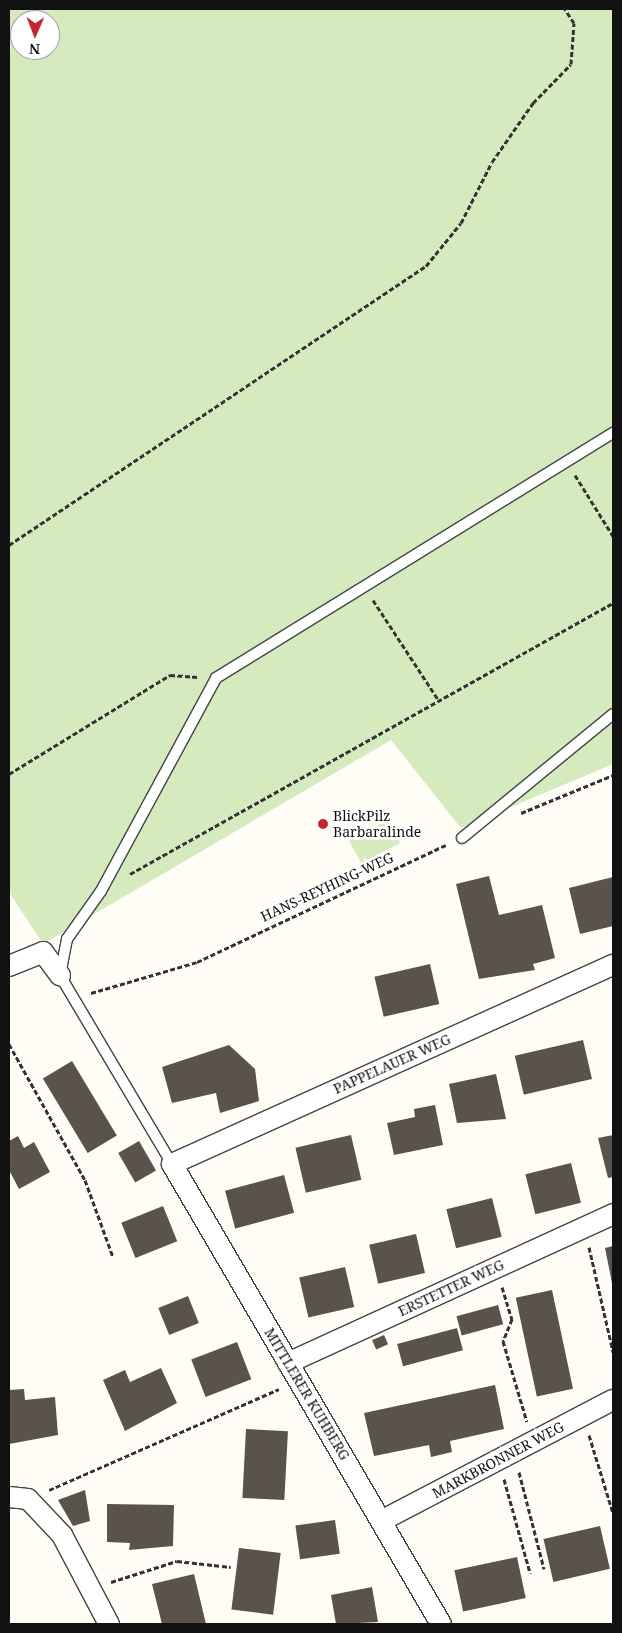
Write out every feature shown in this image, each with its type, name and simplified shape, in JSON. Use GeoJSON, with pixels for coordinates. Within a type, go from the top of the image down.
{"type":"FeatureCollection","features":[{"type":"Feature","properties":{"kind":"street"},"geometry":{"type":"LineString","coordinates":[[9,966],[43,952],[60,976]]}},
{"type":"Feature","properties":{"kind":"street","name":"PAPPELAUER WEG"},"geometry":{"type":"LineString","coordinates":[[172,1164],[613,965]]}},
{"type":"Feature","properties":{"kind":"street","name":"MITTLERER KUHBERG"},"geometry":{"type":"LineString","coordinates":[[172,1164],[298,1381],[383,1520],[442,1624]]}},
{"type":"Feature","properties":{"kind":"street","name":"ERSTETTER WEG"},"geometry":{"type":"LineString","coordinates":[[288,1363],[613,1214]]}},
{"type":"Feature","properties":{"kind":"street","name":"MARKBRONNER WEG"},"geometry":{"type":"LineString","coordinates":[[383,1520],[613,1400]]}},
{"type":"Feature","properties":{"kind":"street"},"geometry":{"type":"LineString","coordinates":[[19,1498],[62,1535],[110,1624]]}},
{"type":"Feature","properties":{"kind":"lane"},"geometry":{"type":"LineString","coordinates":[[172,1164],[76,997],[60,976],[67,939],[101,890],[216,678],[366,589],[613,433]]}},
{"type":"Feature","properties":{"kind":"lane"},"geometry":{"type":"LineString","coordinates":[[462,838],[613,714]]}},
{"type":"Feature","properties":{"kind":"path"},"geometry":{"type":"LineString","coordinates":[[9,545],[426,266],[461,222],[492,162],[533,103],[571,64],[574,23],[565,9]]}},
{"type":"Feature","properties":{"kind":"path"},"geometry":{"type":"LineString","coordinates":[[566,462],[613,536]]}},
{"type":"Feature","properties":{"kind":"path"},"geometry":{"type":"LineString","coordinates":[[366,589],[439,701]]}},
{"type":"Feature","properties":{"kind":"path"},"geometry":{"type":"LineString","coordinates":[[101,890],[613,602]]}},
{"type":"Feature","properties":{"kind":"path"},"geometry":{"type":"LineString","coordinates":[[9,774],[170,675],[216,678]]}},
{"type":"Feature","properties":{"kind":"path"},"geometry":{"type":"LineString","coordinates":[[515,816],[613,775]]}},
{"type":"Feature","properties":{"kind":"path","name":"HANS-REYHING-WEG"},"geometry":{"type":"LineString","coordinates":[[76,997],[197,962],[462,838]]}},
{"type":"Feature","properties":{"kind":"path"},"geometry":{"type":"LineString","coordinates":[[9,1044],[85,1180],[113,1257]]}},
{"type":"Feature","properties":{"kind":"path"},"geometry":{"type":"LineString","coordinates":[[584,1227],[613,1352]]}},
{"type":"Feature","properties":{"kind":"path"},"geometry":{"type":"LineString","coordinates":[[496,1268],[512,1319],[503,1341],[533,1442]]}},
{"type":"Feature","properties":{"kind":"path"},"geometry":{"type":"LineString","coordinates":[[19,1498],[298,1381]]}},
{"type":"Feature","properties":{"kind":"path"},"geometry":{"type":"LineString","coordinates":[[583,1415],[613,1513]]}},
{"type":"Feature","properties":{"kind":"path"},"geometry":{"type":"LineString","coordinates":[[506,1456],[544,1569]]}},
{"type":"Feature","properties":{"kind":"path"},"geometry":{"type":"LineString","coordinates":[[506,1456],[530,1574]]}},
{"type":"Feature","properties":{"kind":"path"},"geometry":{"type":"LineString","coordinates":[[91,1590],[177,1560],[231,1567]]}},
{"type":"Feature","properties":{"kind":"green space"},"geometry":{"type":"Polygon","coordinates":[[[9,9],[613,9],[613,764],[461,828],[391,740],[43,944],[9,892],[9,9]]]}},
{"type":"Feature","properties":{"kind":"green space"},"geometry":{"type":"Polygon","coordinates":[[[388,820],[400,843],[361,864],[349,841],[388,820]]]}},
{"type":"Feature","properties":{"kind":"building"},"geometry":{"type":"Polygon","coordinates":[[[489,876],[499,915],[542,905],[555,958],[533,964],[535,970],[479,979],[456,884],[489,876]]]}},
{"type":"Feature","properties":{"kind":"building"},"geometry":{"type":"Polygon","coordinates":[[[613,877],[613,926],[580,934],[569,888],[613,877]]]}},
{"type":"Feature","properties":{"kind":"building"},"geometry":{"type":"Polygon","coordinates":[[[430,964],[439,1004],[384,1017],[374,977],[430,964]]]}},
{"type":"Feature","properties":{"kind":"building"},"geometry":{"type":"Polygon","coordinates":[[[583,1040],[592,1079],[524,1095],[515,1056],[583,1040]]]}},
{"type":"Feature","properties":{"kind":"building"},"geometry":{"type":"Polygon","coordinates":[[[229,1045],[255,1069],[259,1101],[220,1113],[216,1093],[172,1103],[162,1067],[229,1045]]]}},
{"type":"Feature","properties":{"kind":"building"},"geometry":{"type":"Polygon","coordinates":[[[72,1061],[117,1136],[88,1153],[43,1079],[72,1061]]]}},
{"type":"Feature","properties":{"kind":"building"},"geometry":{"type":"Polygon","coordinates":[[[496,1074],[506,1119],[457,1123],[449,1084],[496,1074]]]}},
{"type":"Feature","properties":{"kind":"building"},"geometry":{"type":"Polygon","coordinates":[[[435,1105],[443,1145],[394,1155],[387,1123],[415,1117],[414,1109],[435,1105]]]}},
{"type":"Feature","properties":{"kind":"building"},"geometry":{"type":"Polygon","coordinates":[[[351,1135],[361,1180],[306,1193],[295,1148],[351,1135]]]}},
{"type":"Feature","properties":{"kind":"building"},"geometry":{"type":"Polygon","coordinates":[[[613,1135],[613,1177],[608,1178],[598,1138],[613,1135]]]}},
{"type":"Feature","properties":{"kind":"building"},"geometry":{"type":"Polygon","coordinates":[[[18,1136],[24,1148],[34,1142],[50,1172],[19,1189],[9,1170],[9,1141],[18,1136]]]}},
{"type":"Feature","properties":{"kind":"building"},"geometry":{"type":"Polygon","coordinates":[[[139,1141],[156,1170],[135,1182],[118,1153],[139,1141]]]}},
{"type":"Feature","properties":{"kind":"building"},"geometry":{"type":"Polygon","coordinates":[[[571,1163],[581,1203],[535,1214],[525,1174],[571,1163]]]}},
{"type":"Feature","properties":{"kind":"building"},"geometry":{"type":"Polygon","coordinates":[[[284,1175],[294,1213],[235,1228],[225,1191],[284,1175]]]}},
{"type":"Feature","properties":{"kind":"building"},"geometry":{"type":"Polygon","coordinates":[[[492,1198],[502,1237],[456,1248],[446,1209],[492,1198]]]}},
{"type":"Feature","properties":{"kind":"building"},"geometry":{"type":"Polygon","coordinates":[[[163,1206],[177,1241],[136,1258],[121,1223],[163,1206]]]}},
{"type":"Feature","properties":{"kind":"building"},"geometry":{"type":"Polygon","coordinates":[[[416,1234],[425,1273],[378,1284],[369,1245],[416,1234]]]}},
{"type":"Feature","properties":{"kind":"building"},"geometry":{"type":"Polygon","coordinates":[[[613,1246],[613,1283],[612,1283],[605,1248],[613,1246]]]}},
{"type":"Feature","properties":{"kind":"building"},"geometry":{"type":"Polygon","coordinates":[[[345,1267],[354,1307],[308,1318],[299,1278],[345,1267]]]}},
{"type":"Feature","properties":{"kind":"building"},"geometry":{"type":"Polygon","coordinates":[[[552,1290],[573,1389],[537,1396],[516,1298],[552,1290]]]}},
{"type":"Feature","properties":{"kind":"building"},"geometry":{"type":"Polygon","coordinates":[[[188,1296],[199,1323],[169,1335],[158,1308],[188,1296]]]}},
{"type":"Feature","properties":{"kind":"building"},"geometry":{"type":"Polygon","coordinates":[[[498,1305],[503,1324],[462,1335],[456,1316],[498,1305]]]}},
{"type":"Feature","properties":{"kind":"building"},"geometry":{"type":"Polygon","coordinates":[[[457,1328],[463,1350],[403,1366],[397,1344],[457,1328]]]}},
{"type":"Feature","properties":{"kind":"building"},"geometry":{"type":"Polygon","coordinates":[[[384,1335],[388,1344],[376,1349],[372,1340],[384,1335]]]}},
{"type":"Feature","properties":{"kind":"building"},"geometry":{"type":"Polygon","coordinates":[[[237,1342],[251,1379],[206,1397],[191,1360],[237,1342]]]}},
{"type":"Feature","properties":{"kind":"building"},"geometry":{"type":"Polygon","coordinates":[[[161,1368],[177,1403],[125,1431],[103,1380],[125,1370],[130,1382],[161,1368]]]}},
{"type":"Feature","properties":{"kind":"building"},"geometry":{"type":"Polygon","coordinates":[[[495,1385],[504,1429],[450,1441],[452,1452],[431,1457],[429,1445],[374,1456],[364,1413],[495,1385]]]}},
{"type":"Feature","properties":{"kind":"building"},"geometry":{"type":"Polygon","coordinates":[[[24,1389],[25,1400],[55,1397],[58,1435],[9,1444],[9,1390],[24,1389]]]}},
{"type":"Feature","properties":{"kind":"building"},"geometry":{"type":"Polygon","coordinates":[[[246,1429],[288,1431],[284,1500],[242,1498],[246,1429]]]}},
{"type":"Feature","properties":{"kind":"building"},"geometry":{"type":"Polygon","coordinates":[[[85,1490],[90,1521],[73,1526],[58,1500],[85,1490]]]}},
{"type":"Feature","properties":{"kind":"building"},"geometry":{"type":"Polygon","coordinates":[[[107,1504],[174,1505],[173,1546],[129,1550],[130,1543],[107,1542],[107,1504]]]}},
{"type":"Feature","properties":{"kind":"building"},"geometry":{"type":"Polygon","coordinates":[[[335,1520],[340,1554],[300,1559],[295,1526],[335,1520]]]}},
{"type":"Feature","properties":{"kind":"building"},"geometry":{"type":"Polygon","coordinates":[[[600,1526],[610,1569],[553,1582],[543,1539],[600,1526]]]}},
{"type":"Feature","properties":{"kind":"building"},"geometry":{"type":"Polygon","coordinates":[[[239,1548],[281,1553],[273,1615],[231,1610],[239,1548]]]}},
{"type":"Feature","properties":{"kind":"building"},"geometry":{"type":"Polygon","coordinates":[[[517,1557],[526,1598],[463,1611],[454,1570],[517,1557]]]}},
{"type":"Feature","properties":{"kind":"building"},"geometry":{"type":"Polygon","coordinates":[[[194,1574],[206,1624],[162,1624],[152,1584],[194,1574]]]}},
{"type":"Feature","properties":{"kind":"building"},"geometry":{"type":"Polygon","coordinates":[[[372,1587],[378,1622],[336,1624],[331,1595],[372,1587]]]}},
{"type":"Feature","properties":{"kind":"place","name":"BlickPilz Barbaralinde"},"geometry":{"type":"Point","coordinates":[323,824]}}]}
